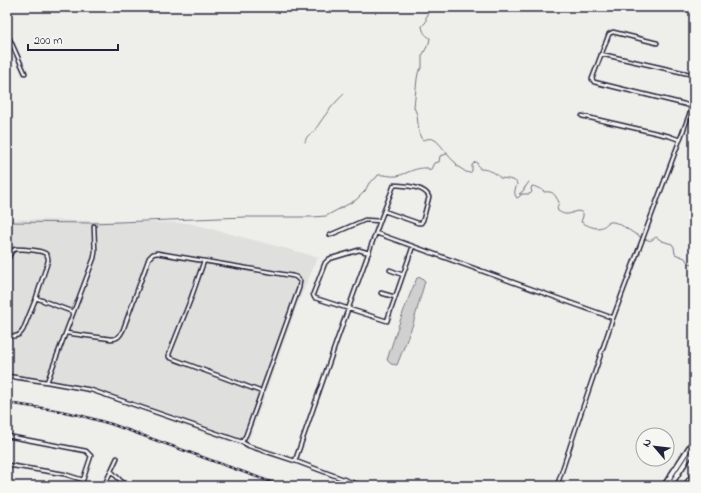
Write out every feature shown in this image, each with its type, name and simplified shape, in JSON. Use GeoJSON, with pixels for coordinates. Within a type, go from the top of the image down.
{"type":"FeatureCollection","features":[{"type":"Feature","properties":{"kind":"highway"},"geometry":{"type":"LineString","coordinates":[[664,486],[694,440]]}},
{"type":"Feature","properties":{"kind":"highway"},"geometry":{"type":"LineString","coordinates":[[670,486],[694,449]]}},
{"type":"Feature","properties":{"kind":"street"},"geometry":{"type":"LineString","coordinates":[[657,43],[613,32],[609,34],[592,79],[594,82],[692,107]]}},
{"type":"Feature","properties":{"kind":"street"},"geometry":{"type":"LineString","coordinates":[[7,33],[25,73]]}},
{"type":"Feature","properties":{"kind":"street"},"geometry":{"type":"LineString","coordinates":[[601,54],[694,75]]}},
{"type":"Feature","properties":{"kind":"street"},"geometry":{"type":"LineString","coordinates":[[557,486],[613,318],[694,102]]}},
{"type":"Feature","properties":{"kind":"street"},"geometry":{"type":"LineString","coordinates":[[582,116],[669,136],[680,140]]}},
{"type":"Feature","properties":{"kind":"street"},"geometry":{"type":"LineString","coordinates":[[295,461],[380,221],[394,185],[424,190],[428,193],[429,197],[421,223],[384,211]]}},
{"type":"Feature","properties":{"kind":"street"},"geometry":{"type":"LineString","coordinates":[[330,235],[365,220],[380,221]]}},
{"type":"Feature","properties":{"kind":"street"},"geometry":{"type":"LineString","coordinates":[[47,382],[94,258],[94,226]]}},
{"type":"Feature","properties":{"kind":"street"},"geometry":{"type":"LineString","coordinates":[[376,233],[613,318]]}},
{"type":"Feature","properties":{"kind":"street"},"geometry":{"type":"LineString","coordinates":[[369,253],[359,250],[329,259],[325,263],[314,297],[387,321],[413,246]]}},
{"type":"Feature","properties":{"kind":"street"},"geometry":{"type":"LineString","coordinates":[[7,262],[10,253],[14,250],[20,249],[42,252],[48,257],[36,298],[21,334],[17,336],[7,335]]}},
{"type":"Feature","properties":{"kind":"street"},"geometry":{"type":"LineString","coordinates":[[66,333],[111,339],[117,338],[122,330],[148,258],[153,254],[296,277],[300,281],[300,288],[246,435],[242,442]]}},
{"type":"Feature","properties":{"kind":"street"},"geometry":{"type":"LineString","coordinates":[[204,261],[169,356],[194,367],[262,392]]}},
{"type":"Feature","properties":{"kind":"street"},"geometry":{"type":"LineString","coordinates":[[390,270],[403,275]]}},
{"type":"Feature","properties":{"kind":"street"},"geometry":{"type":"LineString","coordinates":[[382,293],[395,297]]}},
{"type":"Feature","properties":{"kind":"street"},"geometry":{"type":"LineString","coordinates":[[36,298],[73,312]]}},
{"type":"Feature","properties":{"kind":"street"},"geometry":{"type":"LineString","coordinates":[[7,376],[91,390],[242,442],[249,446],[295,461],[362,486]]}},
{"type":"Feature","properties":{"kind":"street"},"geometry":{"type":"LineString","coordinates":[[7,436],[86,451],[91,456],[80,486]]}},
{"type":"Feature","properties":{"kind":"street"},"geometry":{"type":"LineString","coordinates":[[117,458],[105,485],[135,486]]}},
{"type":"Feature","properties":{"kind":"street"},"geometry":{"type":"LineString","coordinates":[[7,465],[64,474],[83,480]]}},
{"type":"Feature","properties":{"kind":"street"},"geometry":{"type":"LineString","coordinates":[[111,471],[127,485]]}},
{"type":"Feature","properties":{"kind":"street"},"geometry":{"type":"LineString","coordinates":[[684,486],[694,472]]}},
{"type":"Feature","properties":{"kind":"shaded area"},"geometry":{"type":"Polygon","coordinates":[[[7,219],[189,223],[318,257],[298,303],[246,448],[89,392],[7,378],[7,219]]]}},
{"type":"Feature","properties":{"kind":"shaded area"},"geometry":{"type":"Polygon","coordinates":[[[421,277],[425,281],[413,324],[397,365],[391,364],[387,360],[397,329],[417,278],[421,277]]]}},
{"type":"Feature","properties":{"kind":"waterway"},"geometry":{"type":"LineString","coordinates":[[430,7],[430,9],[427,9],[428,15],[426,17],[426,22],[422,26],[424,33],[430,38],[422,56],[422,67],[418,73],[414,107],[421,138],[423,140],[433,139],[436,141],[457,166],[466,172],[470,173],[472,171],[472,165],[475,162],[480,169],[491,171],[500,178],[514,181],[517,183],[515,191],[517,198],[522,194],[530,194],[532,192],[532,186],[534,186],[543,190],[544,192],[550,192],[553,194],[559,202],[557,208],[558,211],[562,213],[570,214],[578,211],[583,213],[581,222],[594,228],[599,228],[609,222],[613,222],[641,237]]}},
{"type":"Feature","properties":{"kind":"waterway"},"geometry":{"type":"LineString","coordinates":[[305,142],[306,138],[314,131],[329,110],[346,92]]}},
{"type":"Feature","properties":{"kind":"waterway"},"geometry":{"type":"LineString","coordinates":[[7,222],[94,223],[245,217],[326,216],[356,200],[365,191],[369,183],[378,175],[397,176],[419,168],[428,168],[429,170],[434,163],[439,162],[440,156],[447,154]]}},
{"type":"Feature","properties":{"kind":"waterway"},"geometry":{"type":"LineString","coordinates":[[522,194],[519,194],[524,190],[529,182]]}},
{"type":"Feature","properties":{"kind":"waterway"},"geometry":{"type":"LineString","coordinates":[[645,239],[652,240],[656,237],[662,241],[672,244],[675,254],[685,258],[688,263],[694,264]]}},
{"type":"Feature","properties":{"kind":"railway"},"geometry":{"type":"LineString","coordinates":[[7,403],[55,410],[111,424],[282,486]]}}]}
